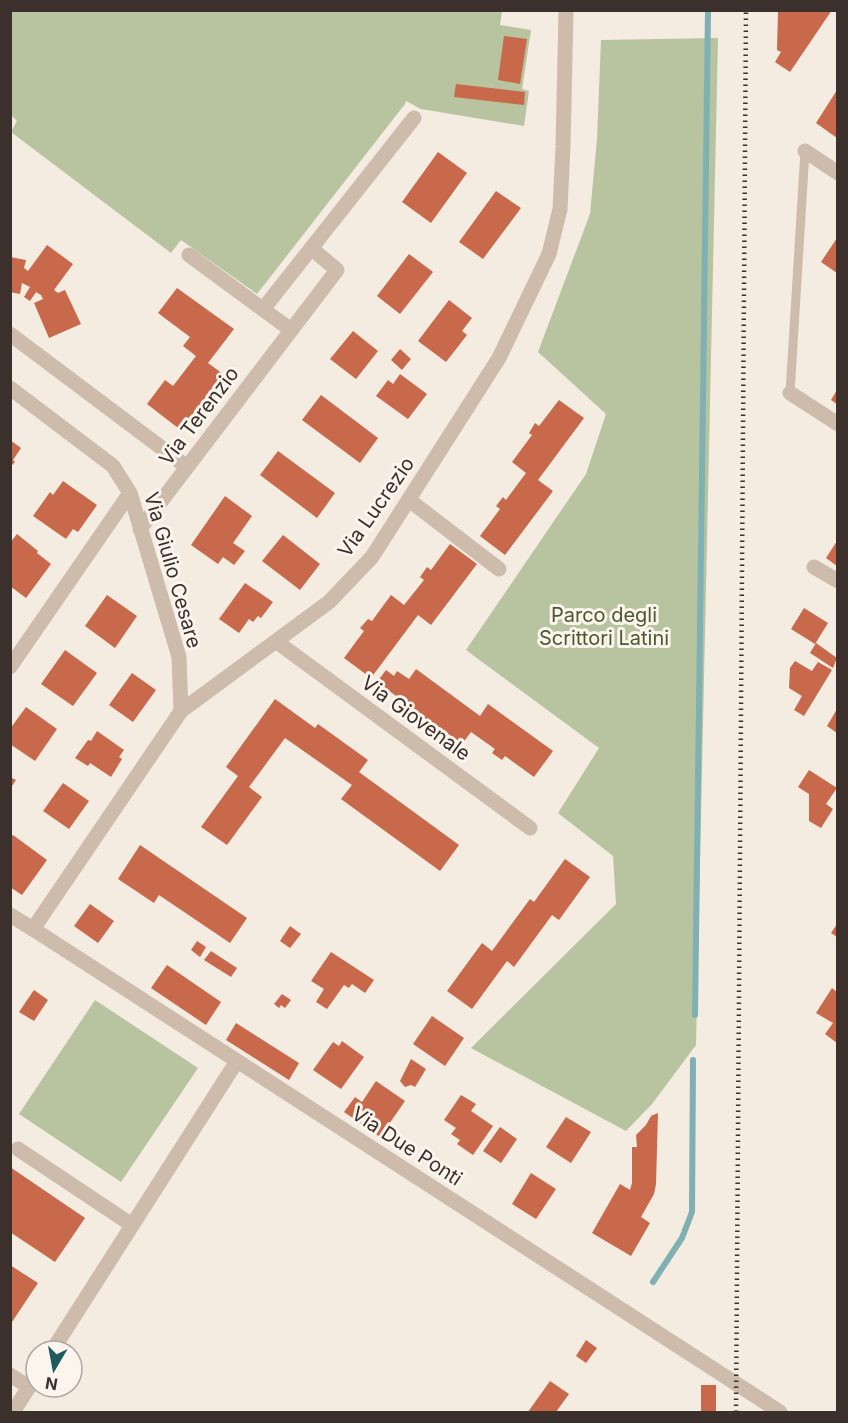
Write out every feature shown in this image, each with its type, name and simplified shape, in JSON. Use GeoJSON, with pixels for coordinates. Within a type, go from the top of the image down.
{"type":"FeatureCollection","features":[{"type":"Feature","properties":{"kind":"street","name":"Via Lucrezio"},"geometry":{"type":"LineString","coordinates":[[33,929],[181,711],[329,602],[372,557],[499,358],[549,254],[560,209],[566,10]]}},
{"type":"Feature","properties":{"kind":"street"},"geometry":{"type":"LineString","coordinates":[[264,309],[414,118]]}},
{"type":"Feature","properties":{"kind":"street"},"geometry":{"type":"LineString","coordinates":[[805,151],[837,173]]}},
{"type":"Feature","properties":{"kind":"street","name":"Via Terenzio"},"geometry":{"type":"LineString","coordinates":[[140,529],[338,270],[311,248]]}},
{"type":"Feature","properties":{"kind":"street"},"geometry":{"type":"LineString","coordinates":[[189,255],[291,330]]}},
{"type":"Feature","properties":{"kind":"street"},"geometry":{"type":"LineString","coordinates":[[10,334],[187,466]]}},
{"type":"Feature","properties":{"kind":"street","name":"Via Giulio Cesare"},"geometry":{"type":"LineString","coordinates":[[10,388],[113,466],[130,493],[179,657],[181,711]]}},
{"type":"Feature","properties":{"kind":"street"},"geometry":{"type":"LineString","coordinates":[[790,393],[837,424]]}},
{"type":"Feature","properties":{"kind":"street"},"geometry":{"type":"LineString","coordinates":[[10,667],[130,493]]}},
{"type":"Feature","properties":{"kind":"street"},"geometry":{"type":"LineString","coordinates":[[409,500],[499,569]]}},
{"type":"Feature","properties":{"kind":"street"},"geometry":{"type":"LineString","coordinates":[[814,567],[837,581]]}},
{"type":"Feature","properties":{"kind":"street","name":"Via Giovenale"},"geometry":{"type":"LineString","coordinates":[[277,642],[530,828]]}},
{"type":"Feature","properties":{"kind":"street","name":"Via Due Ponti"},"geometry":{"type":"LineString","coordinates":[[10,915],[780,1413]]}},
{"type":"Feature","properties":{"kind":"street"},"geometry":{"type":"LineString","coordinates":[[60,1339],[237,1061]]}},
{"type":"Feature","properties":{"kind":"street"},"geometry":{"type":"LineString","coordinates":[[18,1149],[132,1225]]}},
{"type":"Feature","properties":{"kind":"street"},"geometry":{"type":"LineString","coordinates":[[13,1413],[24,1394]]}},
{"type":"Feature","properties":{"kind":"lane"},"geometry":{"type":"LineString","coordinates":[[790,393],[805,151]]}},
{"type":"Feature","properties":{"kind":"green space"},"geometry":{"type":"Polygon","coordinates":[[[10,11],[502,11],[500,25],[531,30],[522,89],[529,91],[524,126],[421,109],[406,101],[257,294],[181,240],[171,253],[11,132],[17,121],[11,115],[10,11]]]}},
{"type":"Feature","properties":{"kind":"green space","name":"Parco degli Scrittori Latini"},"geometry":{"type":"Polygon","coordinates":[[[718,38],[696,1045],[652,1104],[626,1131],[471,1048],[616,904],[613,856],[558,813],[599,748],[466,650],[586,474],[606,414],[538,352],[590,214],[597,139],[601,40],[718,38]]]}},
{"type":"Feature","properties":{"kind":"green space"},"geometry":{"type":"Polygon","coordinates":[[[95,1000],[198,1068],[121,1182],[19,1114],[95,1000]]]}},
{"type":"Feature","properties":{"kind":"building"},"geometry":{"type":"Polygon","coordinates":[[[778,10],[832,10],[790,72],[775,62],[781,52],[777,50],[778,10]]]}},
{"type":"Feature","properties":{"kind":"building"},"geometry":{"type":"Polygon","coordinates":[[[504,36],[527,39],[520,84],[498,80],[504,36]]]}},
{"type":"Feature","properties":{"kind":"building"},"geometry":{"type":"Polygon","coordinates":[[[456,84],[525,92],[524,105],[454,97],[456,84]]]}},
{"type":"Feature","properties":{"kind":"building"},"geometry":{"type":"Polygon","coordinates":[[[837,90],[837,138],[816,123],[837,90]]]}},
{"type":"Feature","properties":{"kind":"building"},"geometry":{"type":"Polygon","coordinates":[[[438,152],[467,173],[431,223],[402,202],[438,152]]]}},
{"type":"Feature","properties":{"kind":"building"},"geometry":{"type":"Polygon","coordinates":[[[496,191],[521,208],[483,259],[459,242],[496,191]]]}},
{"type":"Feature","properties":{"kind":"building"},"geometry":{"type":"Polygon","coordinates":[[[837,238],[837,273],[821,262],[837,238]]]}},
{"type":"Feature","properties":{"kind":"building"},"geometry":{"type":"Polygon","coordinates":[[[47,245],[73,264],[54,290],[58,293],[65,290],[81,324],[49,338],[34,303],[43,299],[41,295],[36,292],[30,301],[24,297],[30,287],[22,283],[20,294],[10,292],[10,257],[26,260],[24,268],[28,271],[47,245]]]}},
{"type":"Feature","properties":{"kind":"building"},"geometry":{"type":"Polygon","coordinates":[[[409,254],[433,272],[400,314],[377,296],[409,254]]]}},
{"type":"Feature","properties":{"kind":"building"},"geometry":{"type":"Polygon","coordinates":[[[177,288],[234,329],[208,363],[223,374],[182,431],[147,404],[165,380],[173,386],[196,356],[183,346],[190,337],[158,313],[177,288]]]}},
{"type":"Feature","properties":{"kind":"building"},"geometry":{"type":"Polygon","coordinates":[[[449,300],[472,318],[462,331],[467,335],[446,362],[418,341],[449,300]]]}},
{"type":"Feature","properties":{"kind":"building"},"geometry":{"type":"Polygon","coordinates":[[[353,331],[378,351],[356,379],[330,359],[353,331]]]}},
{"type":"Feature","properties":{"kind":"building"},"geometry":{"type":"Polygon","coordinates":[[[400,349],[411,359],[402,370],[391,360],[400,349]]]}},
{"type":"Feature","properties":{"kind":"building"},"geometry":{"type":"Polygon","coordinates":[[[400,374],[427,394],[408,419],[376,396],[388,380],[393,384],[400,374]]]}},
{"type":"Feature","properties":{"kind":"building"},"geometry":{"type":"Polygon","coordinates":[[[837,390],[837,404],[831,400],[837,390]]]}},
{"type":"Feature","properties":{"kind":"building"},"geometry":{"type":"Polygon","coordinates":[[[321,395],[378,438],[360,463],[302,420],[321,395]]]}},
{"type":"Feature","properties":{"kind":"building"},"geometry":{"type":"Polygon","coordinates":[[[559,400],[584,418],[538,480],[553,491],[505,555],[480,536],[500,509],[496,506],[503,497],[506,500],[526,473],[512,462],[532,435],[529,433],[535,423],[539,426],[559,400]]]}},
{"type":"Feature","properties":{"kind":"building"},"geometry":{"type":"Polygon","coordinates":[[[10,440],[21,448],[13,460],[15,462],[10,467],[10,440]]]}},
{"type":"Feature","properties":{"kind":"building"},"geometry":{"type":"Polygon","coordinates":[[[278,451],[335,493],[317,518],[260,475],[278,451]]]}},
{"type":"Feature","properties":{"kind":"building"},"geometry":{"type":"Polygon","coordinates":[[[63,481],[97,505],[78,532],[73,529],[66,539],[33,516],[50,492],[53,495],[63,481]]]}},
{"type":"Feature","properties":{"kind":"building"},"geometry":{"type":"Polygon","coordinates":[[[225,496],[252,516],[233,543],[245,551],[234,565],[223,557],[218,564],[191,545],[225,496]]]}},
{"type":"Feature","properties":{"kind":"building"},"geometry":{"type":"Polygon","coordinates":[[[17,534],[51,564],[26,598],[10,586],[10,543],[17,534]]]}},
{"type":"Feature","properties":{"kind":"building"},"geometry":{"type":"Polygon","coordinates":[[[283,535],[320,564],[300,590],[262,561],[283,535]]]}},
{"type":"Feature","properties":{"kind":"building"},"geometry":{"type":"Polygon","coordinates":[[[837,541],[837,566],[826,558],[837,541]]]}},
{"type":"Feature","properties":{"kind":"building"},"geometry":{"type":"Polygon","coordinates":[[[450,544],[477,564],[431,625],[418,615],[371,678],[344,658],[364,631],[360,628],[368,619],[372,621],[391,595],[404,605],[424,580],[420,577],[427,567],[431,570],[450,544]]]}},
{"type":"Feature","properties":{"kind":"building"},"geometry":{"type":"Polygon","coordinates":[[[245,583],[273,602],[261,618],[258,616],[253,622],[249,619],[239,633],[219,619],[245,583]]]}},
{"type":"Feature","properties":{"kind":"building"},"geometry":{"type":"Polygon","coordinates":[[[107,595],[137,616],[115,648],[85,626],[107,595]]]}},
{"type":"Feature","properties":{"kind":"building"},"geometry":{"type":"Polygon","coordinates":[[[804,608],[828,623],[815,644],[791,629],[804,608]]]}},
{"type":"Feature","properties":{"kind":"building"},"geometry":{"type":"Polygon","coordinates":[[[816,643],[837,658],[833,668],[810,653],[816,643]]]}},
{"type":"Feature","properties":{"kind":"building"},"geometry":{"type":"Polygon","coordinates":[[[65,650],[97,673],[73,706],[41,684],[65,650]]]}},
{"type":"Feature","properties":{"kind":"building"},"geometry":{"type":"Polygon","coordinates":[[[795,661],[812,671],[818,662],[832,670],[804,716],[794,710],[802,696],[789,688],[790,668],[795,661]]]}},
{"type":"Feature","properties":{"kind":"building"},"geometry":{"type":"Polygon","coordinates":[[[416,669],[480,716],[488,704],[553,751],[534,777],[505,756],[502,760],[492,753],[495,749],[471,732],[462,744],[435,724],[432,728],[422,721],[425,717],[377,682],[386,670],[394,676],[397,671],[409,679],[416,669]]]}},
{"type":"Feature","properties":{"kind":"building"},"geometry":{"type":"Polygon","coordinates":[[[132,673],[156,690],[133,722],[109,705],[132,673]]]}},
{"type":"Feature","properties":{"kind":"building"},"geometry":{"type":"Polygon","coordinates":[[[275,699],[315,728],[318,724],[368,760],[359,772],[459,845],[440,871],[341,799],[352,785],[285,738],[249,787],[262,797],[227,845],[201,827],[238,776],[226,767],[275,699]]]}},
{"type":"Feature","properties":{"kind":"building"},"geometry":{"type":"Polygon","coordinates":[[[26,707],[57,729],[35,761],[10,744],[10,729],[26,707]]]}},
{"type":"Feature","properties":{"kind":"building"},"geometry":{"type":"Polygon","coordinates":[[[837,709],[837,733],[827,726],[837,709]]]}},
{"type":"Feature","properties":{"kind":"building"},"geometry":{"type":"Polygon","coordinates":[[[97,731],[124,750],[119,757],[122,759],[111,777],[90,763],[88,766],[75,758],[97,731]]]}},
{"type":"Feature","properties":{"kind":"building"},"geometry":{"type":"Polygon","coordinates":[[[809,770],[837,788],[826,804],[833,809],[821,828],[809,821],[809,794],[798,787],[809,770]]]}},
{"type":"Feature","properties":{"kind":"building"},"geometry":{"type":"Polygon","coordinates":[[[10,777],[16,780],[10,789],[10,777]]]}},
{"type":"Feature","properties":{"kind":"building"},"geometry":{"type":"Polygon","coordinates":[[[63,783],[89,801],[69,829],[43,811],[63,783]]]}},
{"type":"Feature","properties":{"kind":"building"},"geometry":{"type":"Polygon","coordinates":[[[13,835],[47,860],[22,895],[10,887],[10,838],[13,835]]]}},
{"type":"Feature","properties":{"kind":"building"},"geometry":{"type":"Polygon","coordinates":[[[140,845],[247,918],[230,943],[159,895],[154,903],[118,879],[140,845]]]}},
{"type":"Feature","properties":{"kind":"building"},"geometry":{"type":"Polygon","coordinates":[[[565,859],[590,877],[559,920],[552,915],[514,967],[507,961],[472,1009],[447,991],[482,943],[492,951],[530,899],[534,902],[565,859]]]}},
{"type":"Feature","properties":{"kind":"building"},"geometry":{"type":"Polygon","coordinates":[[[90,904],[114,921],[98,943],[74,926],[90,904]]]}},
{"type":"Feature","properties":{"kind":"building"},"geometry":{"type":"Polygon","coordinates":[[[837,924],[837,937],[831,933],[837,924]]]}},
{"type":"Feature","properties":{"kind":"building"},"geometry":{"type":"Polygon","coordinates":[[[290,926],[301,934],[290,948],[280,941],[290,926]]]}},
{"type":"Feature","properties":{"kind":"building"},"geometry":{"type":"Polygon","coordinates":[[[197,941],[206,947],[200,957],[191,950],[197,941]]]}},
{"type":"Feature","properties":{"kind":"building"},"geometry":{"type":"Polygon","coordinates":[[[211,951],[237,968],[231,977],[204,960],[211,951]]]}},
{"type":"Feature","properties":{"kind":"building"},"geometry":{"type":"Polygon","coordinates":[[[331,952],[374,980],[365,993],[352,984],[349,988],[344,985],[327,1009],[316,1002],[324,989],[311,981],[331,952]]]}},
{"type":"Feature","properties":{"kind":"building"},"geometry":{"type":"Polygon","coordinates":[[[167,965],[221,1002],[206,1025],[151,988],[167,965]]]}},
{"type":"Feature","properties":{"kind":"building"},"geometry":{"type":"Polygon","coordinates":[[[832,988],[837,992],[837,1043],[825,1034],[833,1023],[816,1013],[832,988]]]}},
{"type":"Feature","properties":{"kind":"building"},"geometry":{"type":"Polygon","coordinates":[[[34,990],[48,1000],[34,1021],[19,1012],[34,990]]]}},
{"type":"Feature","properties":{"kind":"building"},"geometry":{"type":"Polygon","coordinates":[[[282,994],[291,1000],[285,1008],[281,1005],[279,1008],[274,1004],[282,994]]]}},
{"type":"Feature","properties":{"kind":"building"},"geometry":{"type":"Polygon","coordinates":[[[432,1016],[464,1038],[445,1066],[413,1044],[432,1016]]]}},
{"type":"Feature","properties":{"kind":"building"},"geometry":{"type":"Polygon","coordinates":[[[236,1023],[299,1063],[289,1080],[226,1040],[236,1023]]]}},
{"type":"Feature","properties":{"kind":"building"},"geometry":{"type":"Polygon","coordinates":[[[342,1041],[364,1057],[341,1089],[313,1070],[333,1042],[339,1046],[342,1041]]]}},
{"type":"Feature","properties":{"kind":"building"},"geometry":{"type":"Polygon","coordinates":[[[411,1059],[426,1069],[415,1087],[411,1085],[405,1087],[400,1081],[411,1059]]]}},
{"type":"Feature","properties":{"kind":"building"},"geometry":{"type":"Polygon","coordinates":[[[376,1081],[405,1101],[380,1137],[344,1112],[355,1097],[362,1102],[376,1081]]]}},
{"type":"Feature","properties":{"kind":"building"},"geometry":{"type":"Polygon","coordinates":[[[461,1095],[476,1104],[471,1111],[493,1126],[473,1155],[457,1144],[460,1140],[451,1134],[456,1128],[444,1120],[461,1095]]]}},
{"type":"Feature","properties":{"kind":"building"},"geometry":{"type":"Polygon","coordinates":[[[658,1113],[656,1184],[654,1194],[641,1217],[650,1223],[631,1256],[592,1233],[620,1184],[630,1190],[632,1147],[637,1147],[636,1135],[651,1116],[658,1113]]]}},
{"type":"Feature","properties":{"kind":"building"},"geometry":{"type":"Polygon","coordinates":[[[566,1117],[591,1132],[571,1163],[546,1147],[566,1117]]]}},
{"type":"Feature","properties":{"kind":"building"},"geometry":{"type":"Polygon","coordinates":[[[500,1127],[517,1139],[501,1163],[483,1151],[500,1127]]]}},
{"type":"Feature","properties":{"kind":"building"},"geometry":{"type":"Polygon","coordinates":[[[10,1167],[85,1218],[55,1262],[10,1232],[10,1167]]]}},
{"type":"Feature","properties":{"kind":"building"},"geometry":{"type":"Polygon","coordinates":[[[531,1173],[556,1189],[536,1219],[512,1204],[531,1173]]]}},
{"type":"Feature","properties":{"kind":"building"},"geometry":{"type":"Polygon","coordinates":[[[10,1265],[38,1283],[10,1325],[10,1265]]]}},
{"type":"Feature","properties":{"kind":"building"},"geometry":{"type":"Polygon","coordinates":[[[586,1340],[597,1348],[586,1363],[576,1356],[586,1340]]]}},
{"type":"Feature","properties":{"kind":"building"},"geometry":{"type":"Polygon","coordinates":[[[550,1381],[569,1394],[556,1412],[528,1412],[550,1381]]]}},
{"type":"Feature","properties":{"kind":"building"},"geometry":{"type":"Polygon","coordinates":[[[701,1385],[716,1385],[716,1411],[701,1411],[701,1385]]]}},
{"type":"Feature","properties":{"kind":"waterway"},"geometry":{"type":"LineString","coordinates":[[695,1015],[708,10]]}},
{"type":"Feature","properties":{"kind":"waterway"},"geometry":{"type":"LineString","coordinates":[[653,1282],[682,1238],[692,1212],[693,1060]]}},
{"type":"Feature","properties":{"kind":"railway"},"geometry":{"type":"LineString","coordinates":[[736,1412],[746,10]]}}]}
